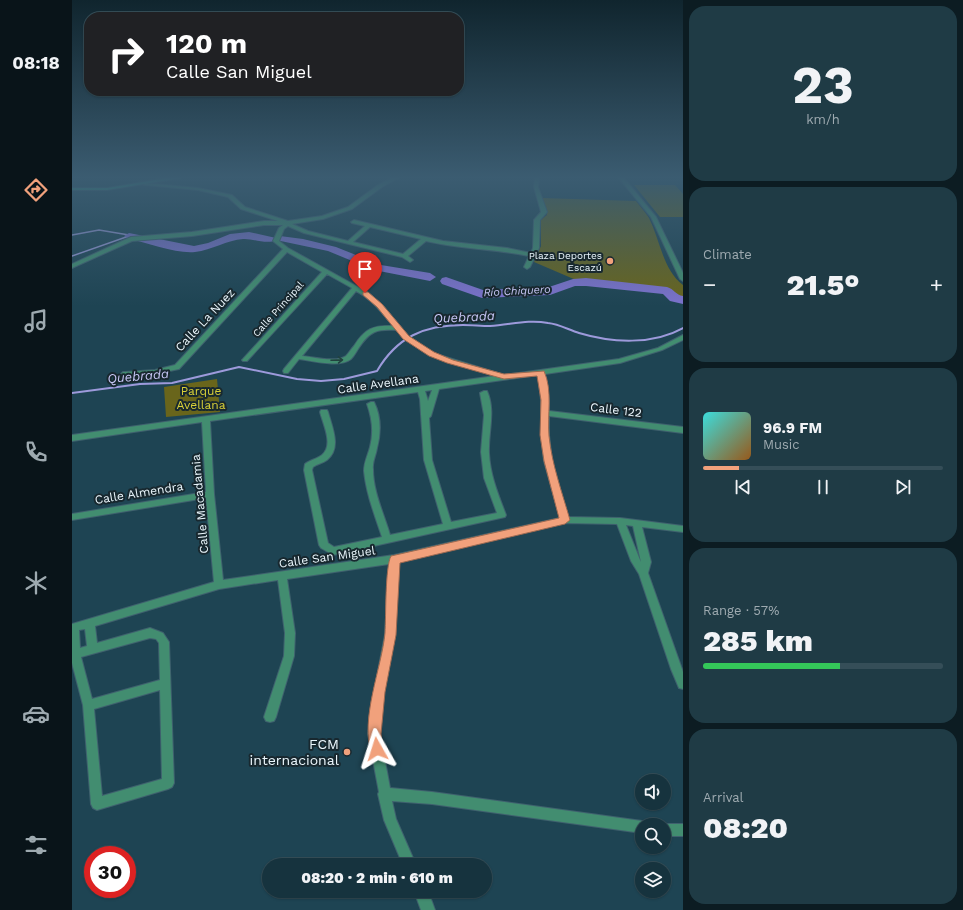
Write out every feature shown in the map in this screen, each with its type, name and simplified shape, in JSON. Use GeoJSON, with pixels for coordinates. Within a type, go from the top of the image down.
{"type":"FeatureCollection","features":[{"type":"Feature","properties":{"kind":"street"},"geometry":{"type":"LineString","coordinates":[[280,220],[306,232],[404,256],[410,260]]}},
{"type":"Feature","properties":{"kind":"street"},"geometry":{"type":"LineString","coordinates":[[72,266],[131,238],[192,234],[264,223],[288,223],[303,220]]}},
{"type":"Feature","properties":{"kind":"street"},"geometry":{"type":"LineString","coordinates":[[527,266],[533,255],[537,241],[537,220]]}},
{"type":"Feature","properties":{"kind":"street"},"geometry":{"type":"LineString","coordinates":[[654,220],[683,278]]}},
{"type":"Feature","properties":{"kind":"street"},"geometry":{"type":"LineString","coordinates":[[354,222],[385,228],[401,234],[455,245],[507,250],[533,255]]}},
{"type":"Feature","properties":{"kind":"street"},"geometry":{"type":"LineString","coordinates":[[288,223],[282,228],[276,241],[286,249],[356,287],[380,306],[406,337],[431,354],[504,377]]}},
{"type":"Feature","properties":{"kind":"street"},"geometry":{"type":"LineString","coordinates":[[348,243],[369,225]]}},
{"type":"Feature","properties":{"kind":"street"},"geometry":{"type":"LineString","coordinates":[[404,256],[426,238]]}},
{"type":"Feature","properties":{"kind":"street","name":"Calle La Nuez"},"geometry":{"type":"LineString","coordinates":[[124,374],[155,372],[176,367],[286,249]]}},
{"type":"Feature","properties":{"kind":"street","name":"Calle Principal"},"geometry":{"type":"LineString","coordinates":[[245,360],[326,271]]}},
{"type":"Feature","properties":{"kind":"street"},"geometry":{"type":"LineString","coordinates":[[286,371],[356,287]]}},
{"type":"Feature","properties":{"kind":"street"},"geometry":{"type":"LineString","coordinates":[[298,357],[327,360],[345,359],[368,330],[379,327],[398,328]]}},
{"type":"Feature","properties":{"kind":"street","name":"Calle Avellana"},"geometry":{"type":"LineString","coordinates":[[72,438],[541,373],[632,358],[660,349],[683,337]]}},
{"type":"Feature","properties":{"kind":"street"},"geometry":{"type":"LineString","coordinates":[[541,373],[545,400],[544,435],[548,461],[565,520]]}},
{"type":"Feature","properties":{"kind":"street"},"geometry":{"type":"LineString","coordinates":[[425,423],[436,387]]}},
{"type":"Feature","properties":{"kind":"street"},"geometry":{"type":"LineString","coordinates":[[421,389],[424,399],[428,460],[448,527]]}},
{"type":"Feature","properties":{"kind":"street"},"geometry":{"type":"LineString","coordinates":[[324,412],[332,443],[331,452],[324,458],[308,466],[308,470],[324,545],[333,550],[502,515],[487,471],[484,452],[488,415],[484,393]]}},
{"type":"Feature","properties":{"kind":"street"},"geometry":{"type":"LineString","coordinates":[[371,404],[375,416],[376,429],[375,446],[368,460],[369,476],[387,540]]}},
{"type":"Feature","properties":{"kind":"street","name":"Calle 122"},"geometry":{"type":"LineString","coordinates":[[545,413],[683,430]]}},
{"type":"Feature","properties":{"kind":"street","name":"Calle Macadamia"},"geometry":{"type":"LineString","coordinates":[[206,420],[210,494],[219,585]]}},
{"type":"Feature","properties":{"kind":"street","name":"Calle Almendra"},"geometry":{"type":"LineString","coordinates":[[72,517],[210,494]]}},
{"type":"Feature","properties":{"kind":"street","name":"Calle San Miguel"},"geometry":{"type":"LineString","coordinates":[[73,628],[219,585],[394,559],[565,520],[620,521],[683,529]]}},
{"type":"Feature","properties":{"kind":"street"},"geometry":{"type":"LineString","coordinates":[[620,521],[636,561],[643,573],[679,668],[683,684]]}},
{"type":"Feature","properties":{"kind":"street"},"geometry":{"type":"LineString","coordinates":[[637,523],[646,562],[643,573]]}},
{"type":"Feature","properties":{"kind":"street"},"geometry":{"type":"LineString","coordinates":[[394,559],[390,635],[379,692],[374,734],[390,820],[407,858]]}},
{"type":"Feature","properties":{"kind":"street"},"geometry":{"type":"LineString","coordinates":[[270,718],[289,656],[290,633],[282,575]]}},
{"type":"Feature","properties":{"kind":"street"},"geometry":{"type":"LineString","coordinates":[[90,623],[92,649]]}},
{"type":"Feature","properties":{"kind":"street"},"geometry":{"type":"LineString","coordinates":[[73,628],[75,654],[88,705],[96,804],[168,783],[164,642],[159,636],[150,633],[75,654]]}},
{"type":"Feature","properties":{"kind":"street"},"geometry":{"type":"LineString","coordinates":[[88,705],[166,683]]}},
{"type":"Feature","properties":{"kind":"street"},"geometry":{"type":"LineString","coordinates":[[384,794],[432,798],[635,825]]}},
{"type":"Feature","properties":{"kind":"street"},"geometry":{"type":"LineString","coordinates":[[671,830],[683,830]]}},
{"type":"Feature","properties":{"kind":"street"},"geometry":{"type":"LineString","coordinates":[[424,898],[428,910]]}},
{"type":"Feature","properties":{"kind":"green space"},"geometry":{"type":"Polygon","coordinates":[[[541,220],[650,220],[666,263],[676,279],[683,285],[683,298],[676,297],[667,290],[592,280],[576,280],[534,262],[541,246],[541,220]]]}},
{"type":"Feature","properties":{"kind":"green space","name":"Parque Avellana"},"geometry":{"type":"Polygon","coordinates":[[[217,379],[220,412],[166,417],[164,387],[217,379]]]}},
{"type":"Feature","properties":{"kind":"waterway"},"geometry":{"type":"LineString","coordinates":[[72,235],[99,230],[129,235]]}},
{"type":"Feature","properties":{"kind":"waterway","name":"Río Chiquero"},"geometry":{"type":"LineString","coordinates":[[129,236],[194,249],[211,246],[234,236],[249,235],[271,239]]}},
{"type":"Feature","properties":{"kind":"waterway"},"geometry":{"type":"LineString","coordinates":[[72,256],[129,236]]}},
{"type":"Feature","properties":{"kind":"waterway","name":"Río Chiquero"},"geometry":{"type":"LineString","coordinates":[[280,239],[303,242],[332,249],[378,268],[430,277]]}},
{"type":"Feature","properties":{"kind":"waterway","name":"Río Chiquero"},"geometry":{"type":"LineString","coordinates":[[446,281],[482,294],[550,291],[573,283],[586,282],[667,291],[674,298],[683,300]]}},
{"type":"Feature","properties":{"kind":"waterway","name":"Quebrada"},"geometry":{"type":"LineString","coordinates":[[72,393],[140,384],[172,383],[239,367],[297,379],[321,381],[344,379],[377,371],[393,349],[413,335],[436,327],[463,325],[490,326],[541,322],[605,339],[632,341],[646,340],[671,334],[683,328]]}},
{"type":"Feature","properties":{"kind":"place","name":"Plaza Deportes Escazú"},"geometry":{"type":"Point","coordinates":[610,261]}},
{"type":"Feature","properties":{"kind":"place","name":"FCM internacional"},"geometry":{"type":"Point","coordinates":[347,752]}},
{"type":"Feature","properties":{"kind":"route"},"geometry":{"type":"LineString","coordinates":[[365,293],[380,306],[406,337],[431,354],[504,377],[541,373],[545,400],[544,435],[548,461],[556,494],[565,520],[394,559],[390,635],[379,692],[374,734],[377,749]]}}]}
